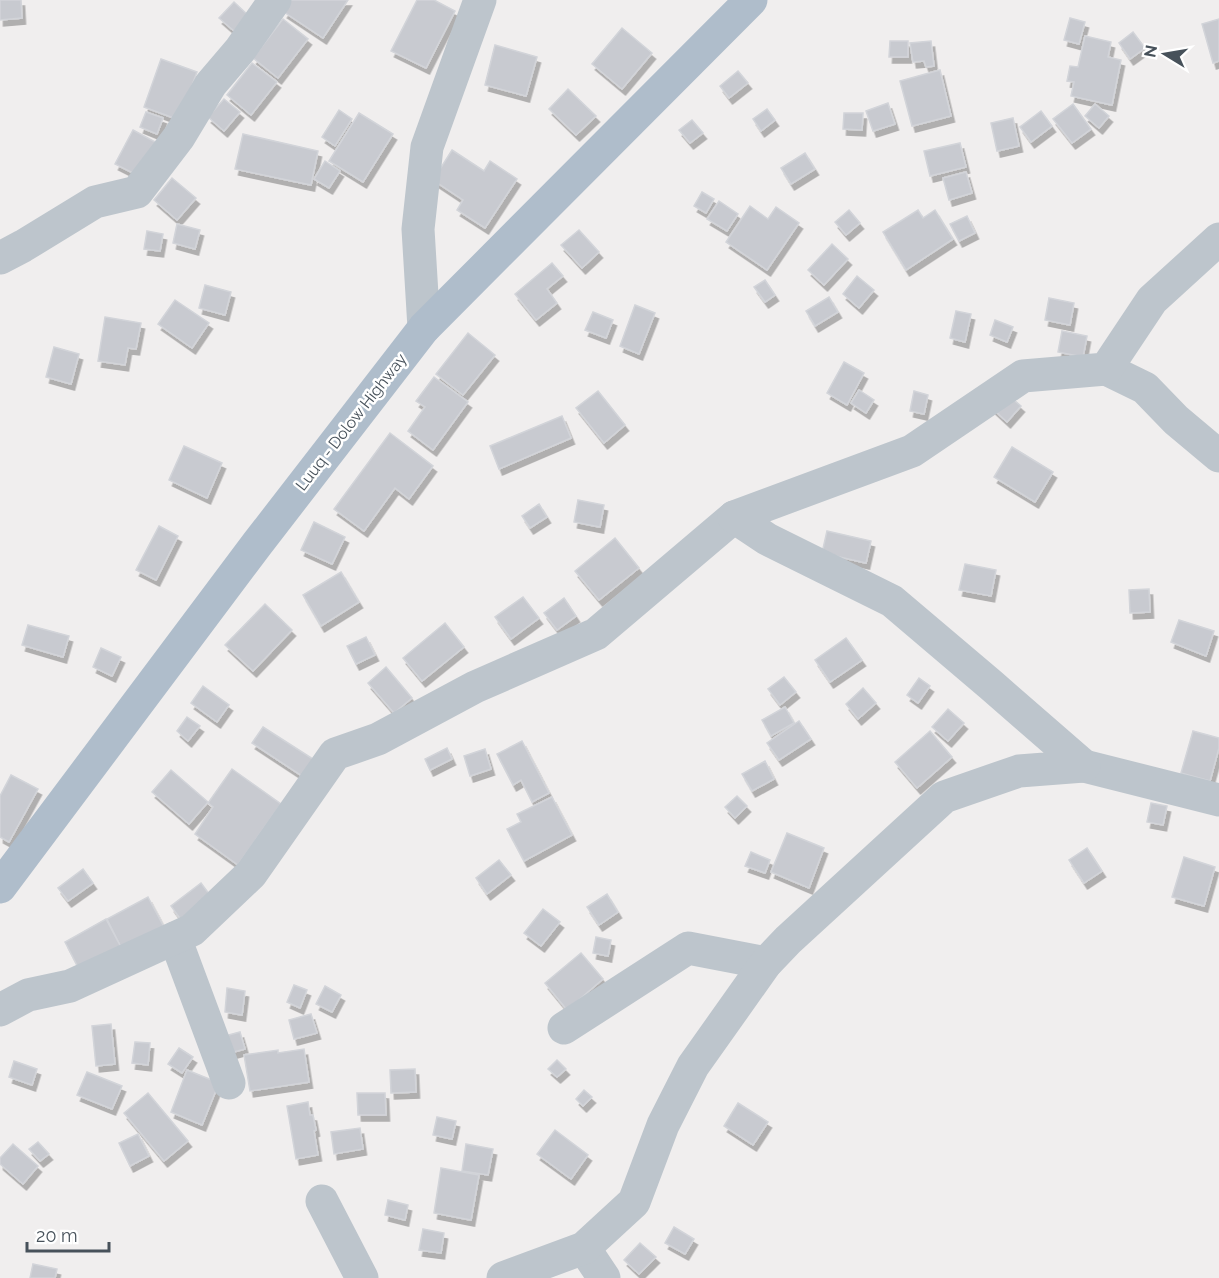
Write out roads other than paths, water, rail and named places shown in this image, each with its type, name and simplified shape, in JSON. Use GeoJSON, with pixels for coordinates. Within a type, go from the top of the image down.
{"type":"FeatureCollection","features":[{"type":"Feature","properties":{"kind":"main road","name":"Luuq - Dolow Highway"},"geometry":{"type":"LineString","coordinates":[[0,887],[257,544],[424,328],[752,0]]}},
{"type":"Feature","properties":{"kind":"street"},"geometry":{"type":"LineString","coordinates":[[0,258],[95,202],[137,192],[178,137],[211,84],[240,50],[274,0]]}},
{"type":"Feature","properties":{"kind":"street"},"geometry":{"type":"LineString","coordinates":[[424,328],[418,229],[427,147],[480,0]]}},
{"type":"Feature","properties":{"kind":"street"},"geometry":{"type":"LineString","coordinates":[[1106,369],[1152,300],[1219,239]]}},
{"type":"Feature","properties":{"kind":"street"},"geometry":{"type":"LineString","coordinates":[[0,1010],[28,995],[70,986],[192,930],[251,874],[335,754],[378,738],[475,687],[596,634],[734,517],[912,451],[1023,376],[1106,369],[1145,388],[1176,420],[1219,456]]}},
{"type":"Feature","properties":{"kind":"street"},"geometry":{"type":"LineString","coordinates":[[734,517],[767,539],[892,601],[1084,766]]}},
{"type":"Feature","properties":{"kind":"street"},"geometry":{"type":"LineString","coordinates":[[502,1278],[584,1248],[634,1202],[663,1125],[693,1066],[766,963],[788,940],[944,797],[1019,771],[1084,766],[1219,800]]}},
{"type":"Feature","properties":{"kind":"street"},"geometry":{"type":"LineString","coordinates":[[175,938],[229,1083]]}},
{"type":"Feature","properties":{"kind":"street"},"geometry":{"type":"LineString","coordinates":[[564,1028],[688,948],[766,963]]}},
{"type":"Feature","properties":{"kind":"street"},"geometry":{"type":"LineString","coordinates":[[322,1201],[362,1278]]}},
{"type":"Feature","properties":{"kind":"street"},"geometry":{"type":"LineString","coordinates":[[584,1248],[604,1278]]}}]}
